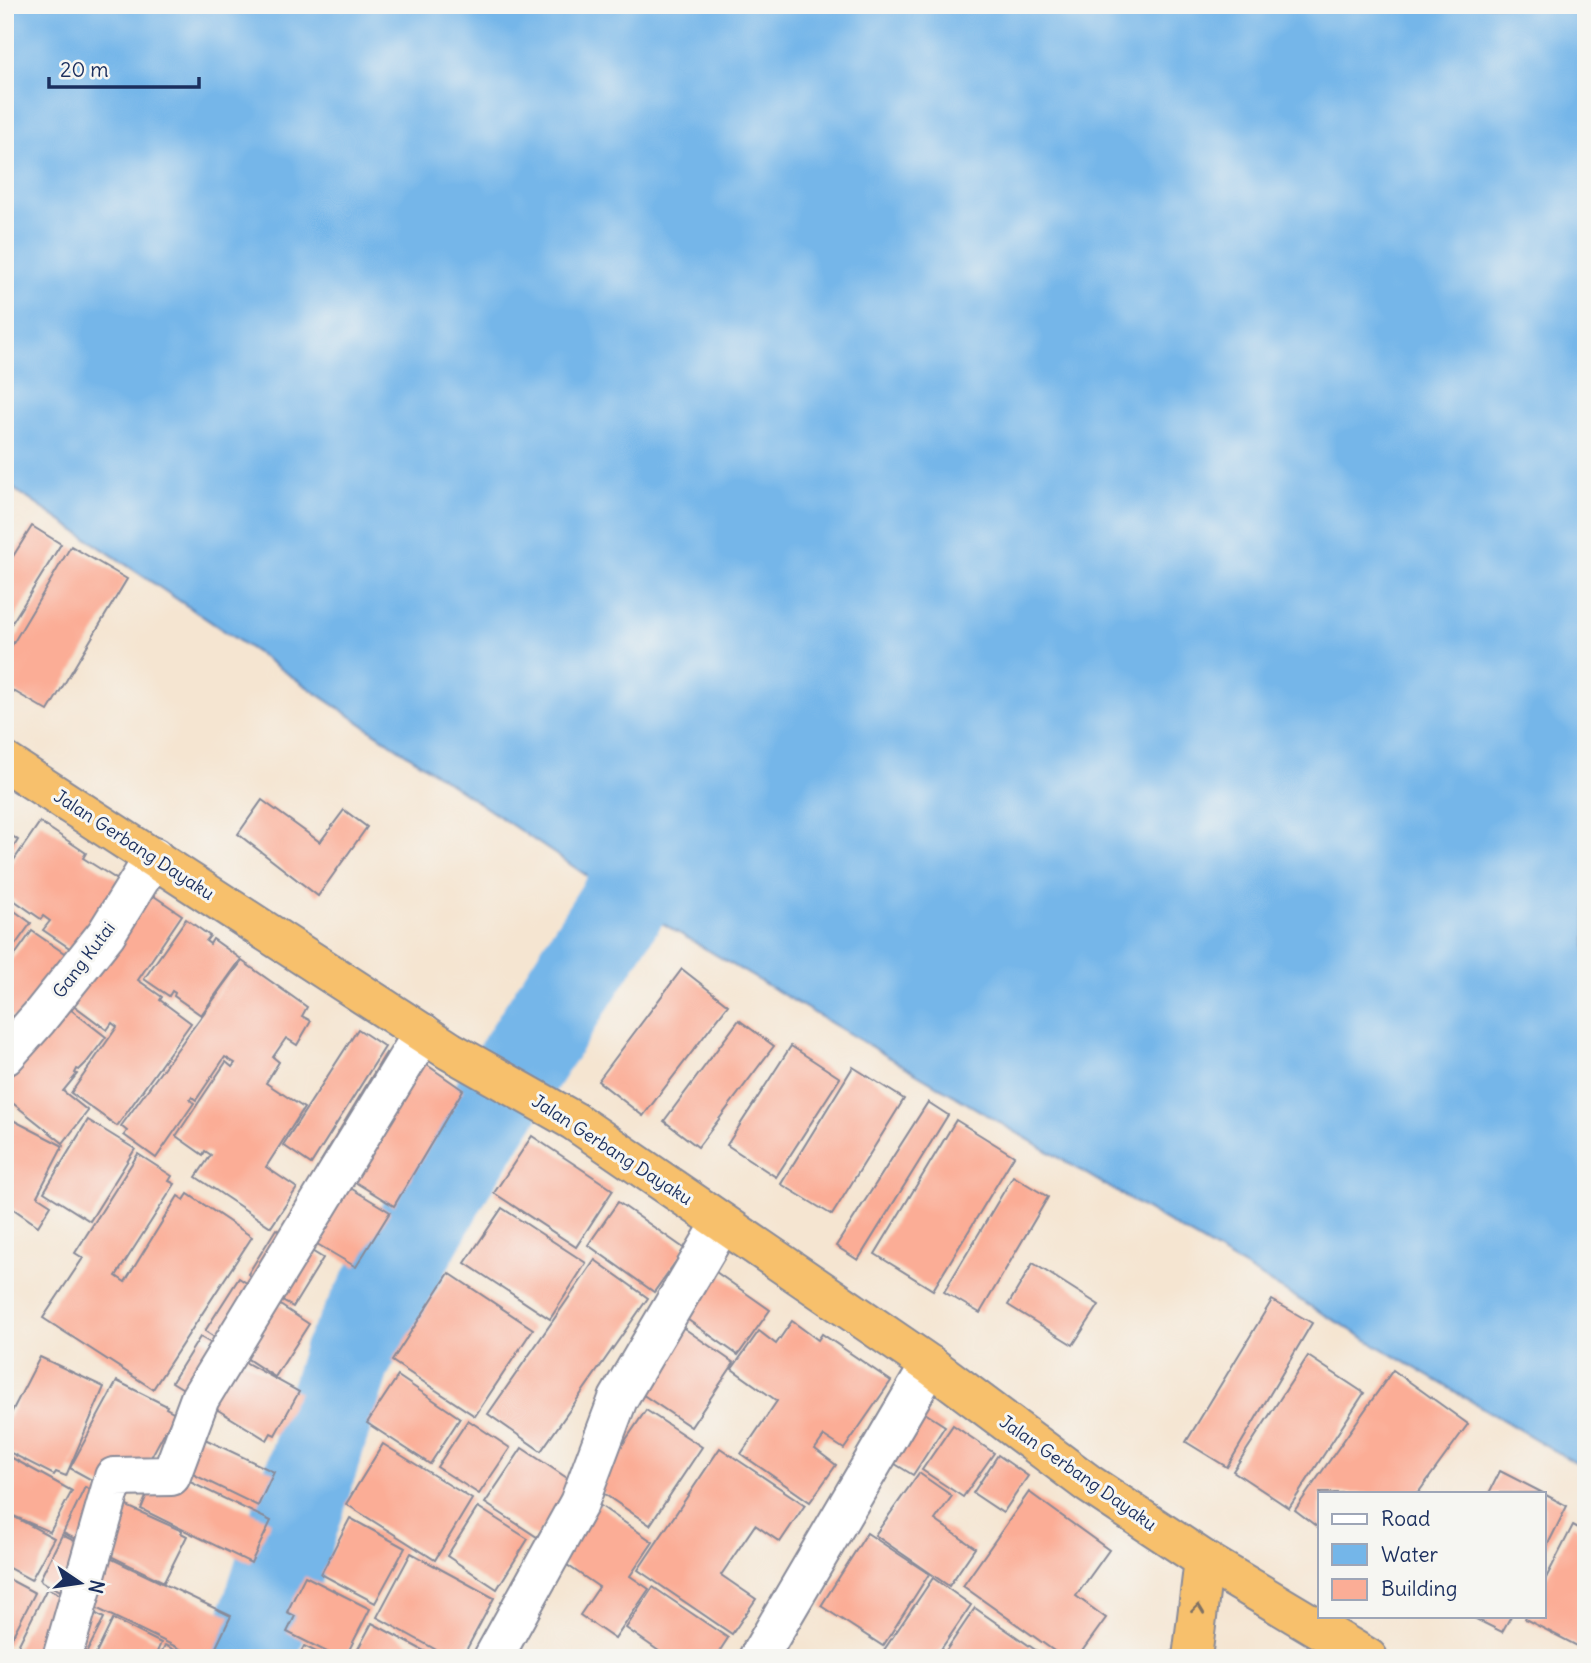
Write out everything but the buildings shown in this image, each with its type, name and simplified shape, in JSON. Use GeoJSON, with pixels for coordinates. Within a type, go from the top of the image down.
{"type":"FeatureCollection","features":[{"type":"Feature","properties":{"kind":"highway","name":"Jalan Gerbang Dayaku"},"geometry":{"type":"LineString","coordinates":[[5,762],[436,1042],[574,1121],[930,1365],[1089,1483],[1204,1560],[1368,1658]]}},
{"type":"Feature","properties":{"kind":"highway"},"geometry":{"type":"LineString","coordinates":[[1192,1658],[1204,1560]]}},
{"type":"Feature","properties":{"kind":"street","name":"Gang Kutai"},"geometry":{"type":"LineString","coordinates":[[5,1056],[106,934],[154,857]]}},
{"type":"Feature","properties":{"kind":"street"},"geometry":{"type":"LineString","coordinates":[[62,1658],[114,1477],[171,1476],[200,1398],[436,1042]]}},
{"type":"Feature","properties":{"kind":"street"},"geometry":{"type":"LineString","coordinates":[[493,1658],[579,1503],[618,1399],[722,1223]]}},
{"type":"Feature","properties":{"kind":"street"},"geometry":{"type":"LineString","coordinates":[[758,1658],[930,1365]]}},
{"type":"Feature","properties":{"kind":"water"},"geometry":{"type":"Polygon","coordinates":[[[5,5],[1586,5],[1586,1469],[623,900],[5,483],[5,5]]]}},
{"type":"Feature","properties":{"kind":"waterway"},"geometry":{"type":"LineString","coordinates":[[251,1658],[347,1357],[451,1172],[690,798]]}}]}
